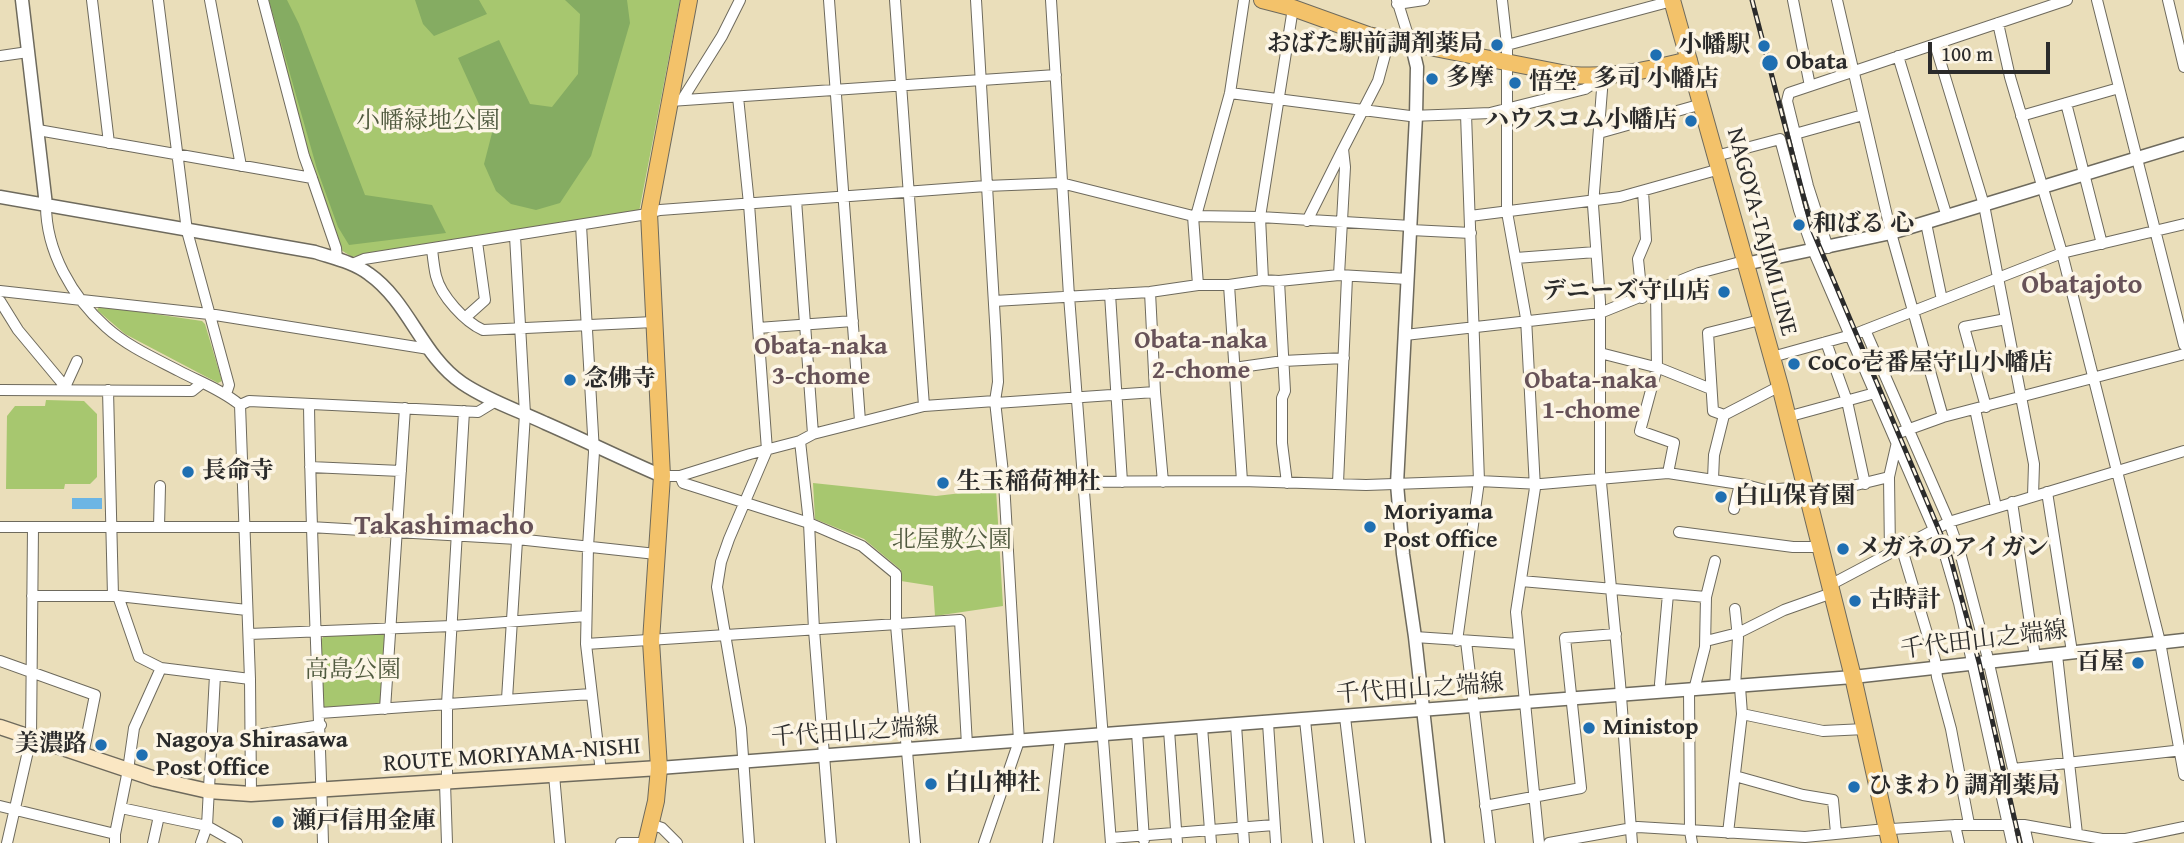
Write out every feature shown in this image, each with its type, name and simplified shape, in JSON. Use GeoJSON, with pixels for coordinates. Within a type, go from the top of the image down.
{"type":"FeatureCollection","features":[{"type":"Feature","properties":{"kind":"main road"},"geometry":{"type":"LineString","coordinates":[[646,843],[656,801],[659,768],[651,641],[662,475],[649,213],[676,101],[689,0]]}},
{"type":"Feature","properties":{"kind":"main road"},"geometry":{"type":"LineString","coordinates":[[1262,0],[1293,8],[1368,35],[1412,46],[1572,75],[1625,75],[1691,60]]}},
{"type":"Feature","properties":{"kind":"main road","name":"NAGOYA-TAJIMI LINE"},"geometry":{"type":"LineString","coordinates":[[1672,1],[1691,60],[1780,386],[1853,677],[1888,836]]}},
{"type":"Feature","properties":{"kind":"main road","name":"ROUTE MORIYAMA-NISHI"},"geometry":{"type":"LineString","coordinates":[[0,727],[155,779],[208,791],[251,794],[322,792],[659,768]]}},
{"type":"Feature","properties":{"kind":"street"},"geometry":{"type":"LineString","coordinates":[[22,0],[46,220],[62,270],[74,291],[106,328],[226,394],[240,405]]}},
{"type":"Feature","properties":{"kind":"street"},"geometry":{"type":"LineString","coordinates":[[92,0],[109,143]]}},
{"type":"Feature","properties":{"kind":"street"},"geometry":{"type":"LineString","coordinates":[[158,0],[187,231],[229,384],[226,394]]}},
{"type":"Feature","properties":{"kind":"street"},"geometry":{"type":"LineString","coordinates":[[210,0],[241,166]]}},
{"type":"Feature","properties":{"kind":"street"},"geometry":{"type":"LineString","coordinates":[[262,0],[304,156],[336,248],[337,259]]}},
{"type":"Feature","properties":{"kind":"street"},"geometry":{"type":"LineString","coordinates":[[676,101],[722,36],[740,0]]}},
{"type":"Feature","properties":{"kind":"street"},"geometry":{"type":"LineString","coordinates":[[829,0],[860,421]]}},
{"type":"Feature","properties":{"kind":"street"},"geometry":{"type":"LineString","coordinates":[[895,0],[924,406]]}},
{"type":"Feature","properties":{"kind":"street"},"geometry":{"type":"LineString","coordinates":[[976,0],[985,186],[994,301],[998,382],[996,402],[1004,482],[1019,741],[984,843]]}},
{"type":"Feature","properties":{"kind":"street"},"geometry":{"type":"LineString","coordinates":[[1051,0],[1069,296],[1111,840],[1177,838],[1210,830],[1274,825]]}},
{"type":"Feature","properties":{"kind":"street"},"geometry":{"type":"LineString","coordinates":[[1198,285],[1195,216],[1230,93],[1244,0]]}},
{"type":"Feature","properties":{"kind":"street"},"geometry":{"type":"LineString","coordinates":[[1424,0],[1397,2],[1417,67],[1397,484],[1438,843]]}},
{"type":"Feature","properties":{"kind":"street"},"geometry":{"type":"LineString","coordinates":[[1502,0],[1507,45],[1507,212],[1527,322],[1534,484],[1533,507],[1516,612],[1539,843]]}},
{"type":"Feature","properties":{"kind":"street"},"geometry":{"type":"LineString","coordinates":[[1793,0],[1810,86]]}},
{"type":"Feature","properties":{"kind":"street"},"geometry":{"type":"LineString","coordinates":[[1837,0],[1891,233],[1943,417]]}},
{"type":"Feature","properties":{"kind":"street"},"geometry":{"type":"LineString","coordinates":[[1828,248],[1808,186],[1787,101],[1789,93],[2067,0]]}},
{"type":"Feature","properties":{"kind":"street"},"geometry":{"type":"LineString","coordinates":[[2097,0],[2184,345]]}},
{"type":"Feature","properties":{"kind":"street"},"geometry":{"type":"LineString","coordinates":[[2168,0],[2184,67]]}},
{"type":"Feature","properties":{"kind":"street"},"geometry":{"type":"LineString","coordinates":[[1507,45],[1672,1]]}},
{"type":"Feature","properties":{"kind":"street"},"geometry":{"type":"LineString","coordinates":[[1263,280],[1260,217],[1293,8]]}},
{"type":"Feature","properties":{"kind":"street"},"geometry":{"type":"LineString","coordinates":[[1998,23],[2021,116],[2062,253],[2160,642],[2182,750],[2184,775]]}},
{"type":"Feature","properties":{"kind":"street"},"geometry":{"type":"LineString","coordinates":[[1307,221],[1378,81],[1389,40]]}},
{"type":"Feature","properties":{"kind":"street"},"geometry":{"type":"LineString","coordinates":[[1936,44],[1984,205],[2034,464],[2033,496]]}},
{"type":"Feature","properties":{"kind":"street"},"geometry":{"type":"LineString","coordinates":[[0,56],[29,52]]}},
{"type":"Feature","properties":{"kind":"street"},"geometry":{"type":"LineString","coordinates":[[1898,56],[1947,216]]}},
{"type":"Feature","properties":{"kind":"street"},"geometry":{"type":"LineString","coordinates":[[676,101],[1056,75]]}},
{"type":"Feature","properties":{"kind":"street"},"geometry":{"type":"LineString","coordinates":[[1230,93],[1416,116],[1490,113],[1584,89],[1603,77]]}},
{"type":"Feature","properties":{"kind":"street"},"geometry":{"type":"LineString","coordinates":[[1603,77],[1594,201],[1600,313],[1600,479],[1633,827],[1632,843]]}},
{"type":"Feature","properties":{"kind":"street"},"geometry":{"type":"LineString","coordinates":[[2021,116],[2119,88]]}},
{"type":"Feature","properties":{"kind":"street"},"geometry":{"type":"LineString","coordinates":[[738,97],[749,204],[767,450],[729,539],[717,587],[741,728],[749,843]]}},
{"type":"Feature","properties":{"kind":"street"},"geometry":{"type":"LineString","coordinates":[[2066,103],[2102,244]]}},
{"type":"Feature","properties":{"kind":"street"},"geometry":{"type":"LineString","coordinates":[[1599,133],[1702,104]]}},
{"type":"Feature","properties":{"kind":"street"},"geometry":{"type":"LineString","coordinates":[[1466,114],[1479,481],[1461,641],[1474,707],[1490,843]]}},
{"type":"Feature","properties":{"kind":"street"},"geometry":{"type":"LineString","coordinates":[[1796,134],[1863,115]]}},
{"type":"Feature","properties":{"kind":"street"},"geometry":{"type":"LineString","coordinates":[[38,131],[312,178]]}},
{"type":"Feature","properties":{"kind":"street"},"geometry":{"type":"LineString","coordinates":[[1470,216],[1594,201],[1643,191],[1780,139],[1813,250],[1935,528],[1959,603],[2012,843]]}},
{"type":"Feature","properties":{"kind":"street"},"geometry":{"type":"LineString","coordinates":[[1405,335],[1600,313],[1699,273],[1891,233],[2184,144]]}},
{"type":"Feature","properties":{"kind":"street"},"geometry":{"type":"LineString","coordinates":[[1338,483],[1344,358],[1343,149]]}},
{"type":"Feature","properties":{"kind":"street"},"geometry":{"type":"LineString","coordinates":[[352,264],[364,259],[660,210],[985,186],[1061,183],[1195,216],[1343,222],[1471,233]]}},
{"type":"Feature","properties":{"kind":"street"},"geometry":{"type":"LineString","coordinates":[[1642,298],[1637,259],[1646,240],[1643,191]]}},
{"type":"Feature","properties":{"kind":"street"},"geometry":{"type":"LineString","coordinates":[[0,197],[315,252],[352,264],[370,274],[396,300],[429,349],[455,377],[496,401],[662,475],[680,476],[800,441],[813,434],[924,406],[1078,399],[1155,391]]}},
{"type":"Feature","properties":{"kind":"street"},"geometry":{"type":"LineString","coordinates":[[796,200],[813,434]]}},
{"type":"Feature","properties":{"kind":"street"},"geometry":{"type":"LineString","coordinates":[[1926,223],[1942,300]]}},
{"type":"Feature","properties":{"kind":"street"},"geometry":{"type":"LineString","coordinates":[[1772,358],[1865,330],[2062,253],[2184,224]]}},
{"type":"Feature","properties":{"kind":"street"},"geometry":{"type":"LineString","coordinates":[[581,225],[594,444],[586,643],[601,772]]}},
{"type":"Feature","properties":{"kind":"street"},"geometry":{"type":"LineString","coordinates":[[507,699],[525,414],[515,236]]}},
{"type":"Feature","properties":{"kind":"street"},"geometry":{"type":"LineString","coordinates":[[466,317],[485,300],[477,242]]}},
{"type":"Feature","properties":{"kind":"street"},"geometry":{"type":"LineString","coordinates":[[432,249],[436,279],[448,299],[474,326],[483,330],[654,322]]}},
{"type":"Feature","properties":{"kind":"street"},"geometry":{"type":"LineString","coordinates":[[1516,258],[1597,252]]}},
{"type":"Feature","properties":{"kind":"street"},"geometry":{"type":"LineString","coordinates":[[994,301],[1150,292],[1263,280],[1343,276],[1408,279]]}},
{"type":"Feature","properties":{"kind":"street"},"geometry":{"type":"LineString","coordinates":[[1279,281],[1284,391],[1282,443],[1287,483]]}},
{"type":"Feature","properties":{"kind":"street"},"geometry":{"type":"LineString","coordinates":[[1229,285],[1242,481]]}},
{"type":"Feature","properties":{"kind":"street"},"geometry":{"type":"LineString","coordinates":[[0,291],[209,314],[429,349]]}},
{"type":"Feature","properties":{"kind":"street"},"geometry":{"type":"LineString","coordinates":[[1656,291],[1657,368],[1640,431],[1674,443],[1668,473]]}},
{"type":"Feature","properties":{"kind":"street"},"geometry":{"type":"LineString","coordinates":[[1150,292],[1163,482]]}},
{"type":"Feature","properties":{"kind":"street"},"geometry":{"type":"LineString","coordinates":[[1110,294],[1122,482]]}},
{"type":"Feature","properties":{"kind":"street"},"geometry":{"type":"LineString","coordinates":[[0,301],[31,346],[67,388]]}},
{"type":"Feature","properties":{"kind":"street"},"geometry":{"type":"LineString","coordinates":[[1996,507],[1981,408],[1964,327],[2006,319]]}},
{"type":"Feature","properties":{"kind":"street"},"geometry":{"type":"LineString","coordinates":[[1760,320],[1707,333],[1713,411],[1724,415],[1780,386]]}},
{"type":"Feature","properties":{"kind":"street"},"geometry":{"type":"LineString","coordinates":[[758,328],[853,321]]}},
{"type":"Feature","properties":{"kind":"street"},"geometry":{"type":"LineString","coordinates":[[1865,330],[1949,522],[1961,556],[2013,769],[2182,750]]}},
{"type":"Feature","properties":{"kind":"street"},"geometry":{"type":"LineString","coordinates":[[1826,342],[1847,401],[1865,484]]}},
{"type":"Feature","properties":{"kind":"street"},"geometry":{"type":"LineString","coordinates":[[1600,353],[1657,368],[1711,389]]}},
{"type":"Feature","properties":{"kind":"street"},"geometry":{"type":"LineString","coordinates":[[1890,553],[1889,477],[1895,438],[1908,428],[2184,354]]}},
{"type":"Feature","properties":{"kind":"street"},"geometry":{"type":"LineString","coordinates":[[1234,368],[1283,361],[1344,358]]}},
{"type":"Feature","properties":{"kind":"street"},"geometry":{"type":"LineString","coordinates":[[67,388],[77,361]]}},
{"type":"Feature","properties":{"kind":"street"},"geometry":{"type":"LineString","coordinates":[[0,390],[67,388],[192,391],[202,383]]}},
{"type":"Feature","properties":{"kind":"street"},"geometry":{"type":"LineString","coordinates":[[108,390],[111,527],[116,596],[139,657],[161,668],[250,679]]}},
{"type":"Feature","properties":{"kind":"street"},"geometry":{"type":"LineString","coordinates":[[1787,417],[1875,393]]}},
{"type":"Feature","properties":{"kind":"street"},"geometry":{"type":"LineString","coordinates":[[240,405],[249,401],[478,412],[496,401]]}},
{"type":"Feature","properties":{"kind":"street"},"geometry":{"type":"LineString","coordinates":[[309,404],[310,527],[321,726],[323,843]]}},
{"type":"Feature","properties":{"kind":"street"},"geometry":{"type":"LineString","coordinates":[[240,405],[250,679],[251,794]]}},
{"type":"Feature","properties":{"kind":"street"},"geometry":{"type":"LineString","coordinates":[[385,709],[405,408]]}},
{"type":"Feature","properties":{"kind":"street"},"geometry":{"type":"LineString","coordinates":[[447,843],[447,704],[464,411]]}},
{"type":"Feature","properties":{"kind":"street"},"geometry":{"type":"LineString","coordinates":[[1713,480],[1714,455],[1724,415]]}},
{"type":"Feature","properties":{"kind":"street"},"geometry":{"type":"LineString","coordinates":[[800,441],[809,523],[814,630],[831,843]]}},
{"type":"Feature","properties":{"kind":"street"},"geometry":{"type":"LineString","coordinates":[[1706,641],[1738,633],[1831,589],[1901,546],[1949,522],[2184,452]]}},
{"type":"Feature","properties":{"kind":"street"},"geometry":{"type":"LineString","coordinates":[[310,467],[401,471]]}},
{"type":"Feature","properties":{"kind":"street"},"geometry":{"type":"LineString","coordinates":[[1004,482],[1242,481],[1397,484],[1479,481],[1534,484],[1668,473],[1775,491],[1806,492],[1865,484],[1889,477]]}},
{"type":"Feature","properties":{"kind":"street"},"geometry":{"type":"LineString","coordinates":[[680,476],[683,483],[809,523],[862,546],[896,574],[896,625],[915,843]]}},
{"type":"Feature","properties":{"kind":"street"},"geometry":{"type":"LineString","coordinates":[[1734,509],[1740,484]]}},
{"type":"Feature","properties":{"kind":"street"},"geometry":{"type":"LineString","coordinates":[[159,527],[160,486]]}},
{"type":"Feature","properties":{"kind":"street"},"geometry":{"type":"LineString","coordinates":[[2047,492],[2072,652]]}},
{"type":"Feature","properties":{"kind":"street"},"geometry":{"type":"LineString","coordinates":[[2012,502],[2035,657]]}},
{"type":"Feature","properties":{"kind":"street"},"geometry":{"type":"LineString","coordinates":[[0,527],[310,527],[517,539],[656,554]]}},
{"type":"Feature","properties":{"kind":"street"},"geometry":{"type":"LineString","coordinates":[[8,843],[31,738],[33,527]]}},
{"type":"Feature","properties":{"kind":"street"},"geometry":{"type":"LineString","coordinates":[[1679,532],[1793,547],[1820,547]]}},
{"type":"Feature","properties":{"kind":"street"},"geometry":{"type":"LineString","coordinates":[[1901,546],[1933,652],[1969,824]]}},
{"type":"Feature","properties":{"kind":"street"},"geometry":{"type":"LineString","coordinates":[[1692,843],[1692,690],[1706,641],[1706,597],[1715,561]]}},
{"type":"Feature","properties":{"kind":"street"},"geometry":{"type":"LineString","coordinates":[[1521,581],[1706,597]]}},
{"type":"Feature","properties":{"kind":"street"},"geometry":{"type":"LineString","coordinates":[[1660,684],[1668,594]]}},
{"type":"Feature","properties":{"kind":"street"},"geometry":{"type":"LineString","coordinates":[[33,596],[116,596],[247,610]]}},
{"type":"Feature","properties":{"kind":"street"},"geometry":{"type":"LineString","coordinates":[[1728,833],[1742,714],[1737,687],[1738,633],[1735,609]]}},
{"type":"Feature","properties":{"kind":"street"},"geometry":{"type":"LineString","coordinates":[[248,634],[452,626],[586,616]]}},
{"type":"Feature","properties":{"kind":"street"},"geometry":{"type":"LineString","coordinates":[[586,643],[960,620],[967,745]]}},
{"type":"Feature","properties":{"kind":"street"},"geometry":{"type":"LineString","coordinates":[[1485,806],[1581,788],[1565,638],[1616,634]]}},
{"type":"Feature","properties":{"kind":"street"},"geometry":{"type":"LineString","coordinates":[[1415,637],[1519,644]]}},
{"type":"Feature","properties":{"kind":"street","name":"千代田山之端線"},"geometry":{"type":"LineString","coordinates":[[659,768],[1737,687],[1936,669],[2184,640]]}},
{"type":"Feature","properties":{"kind":"street"},"geometry":{"type":"LineString","coordinates":[[2057,654],[2077,834]]}},
{"type":"Feature","properties":{"kind":"street"},"geometry":{"type":"LineString","coordinates":[[0,661],[95,695],[83,755]]}},
{"type":"Feature","properties":{"kind":"street"},"geometry":{"type":"LineString","coordinates":[[0,806],[115,839],[134,728],[161,668]]}},
{"type":"Feature","properties":{"kind":"street"},"geometry":{"type":"LineString","coordinates":[[201,843],[207,826],[215,675]]}},
{"type":"Feature","properties":{"kind":"street"},"geometry":{"type":"LineString","coordinates":[[320,713],[591,694]]}},
{"type":"Feature","properties":{"kind":"street"},"geometry":{"type":"LineString","coordinates":[[1742,714],[1823,731],[1865,729]]}},
{"type":"Feature","properties":{"kind":"street"},"geometry":{"type":"LineString","coordinates":[[1345,717],[1360,843]]}},
{"type":"Feature","properties":{"kind":"street"},"geometry":{"type":"LineString","coordinates":[[1305,720],[1318,843]]}},
{"type":"Feature","properties":{"kind":"street"},"geometry":{"type":"LineString","coordinates":[[1268,723],[1276,843]]}},
{"type":"Feature","properties":{"kind":"street"},"geometry":{"type":"LineString","coordinates":[[1236,725],[1244,843]]}},
{"type":"Feature","properties":{"kind":"street"},"geometry":{"type":"LineString","coordinates":[[250,736],[321,726]]}},
{"type":"Feature","properties":{"kind":"street"},"geometry":{"type":"LineString","coordinates":[[1202,727],[1211,843]]}},
{"type":"Feature","properties":{"kind":"street"},"geometry":{"type":"LineString","coordinates":[[1169,730],[1177,838]]}},
{"type":"Feature","properties":{"kind":"street"},"geometry":{"type":"LineString","coordinates":[[1137,732],[1144,840]]}},
{"type":"Feature","properties":{"kind":"street"},"geometry":{"type":"LineString","coordinates":[[1048,843],[1060,738]]}},
{"type":"Feature","properties":{"kind":"street"},"geometry":{"type":"LineString","coordinates":[[554,775],[560,843]]}},
{"type":"Feature","properties":{"kind":"street"},"geometry":{"type":"LineString","coordinates":[[1735,776],[1803,795],[1833,800],[1836,833]]}},
{"type":"Feature","properties":{"kind":"street"},"geometry":{"type":"LineString","coordinates":[[121,808],[207,826],[237,843]]}},
{"type":"Feature","properties":{"kind":"street"},"geometry":{"type":"LineString","coordinates":[[153,843],[159,816]]}},
{"type":"Feature","properties":{"kind":"street"},"geometry":{"type":"LineString","coordinates":[[650,824],[662,828],[677,843]]}},
{"type":"Feature","properties":{"kind":"street"},"geometry":{"type":"LineString","coordinates":[[1955,825],[1959,843]]}},
{"type":"Feature","properties":{"kind":"street"},"geometry":{"type":"LineString","coordinates":[[1549,843],[1633,827],[1728,833],[1760,839],[1804,840],[1836,833],[1888,836],[1955,825],[2024,825],[2102,841],[2184,827]]}},
{"type":"Feature","properties":{"kind":"street"},"geometry":{"type":"LineString","coordinates":[[2024,825],[2028,843]]}},
{"type":"Feature","properties":{"kind":"street"},"geometry":{"type":"LineString","coordinates":[[621,843],[646,843]]}},
{"type":"Feature","properties":{"kind":"green space","name":"小幡緑地公園"},"geometry":{"type":"Polygon","coordinates":[[[266,0],[680,0],[639,212],[352,257],[341,250],[309,158],[266,0]]]}},
{"type":"Feature","properties":{"kind":"green space"},"geometry":{"type":"Polygon","coordinates":[[[269,0],[287,0],[299,24],[365,195],[432,205],[446,233],[349,245],[338,227],[317,169],[269,0]]]}},
{"type":"Feature","properties":{"kind":"green space"},"geometry":{"type":"Polygon","coordinates":[[[415,0],[479,0],[487,14],[434,36],[423,24],[415,0]]]}},
{"type":"Feature","properties":{"kind":"green space"},"geometry":{"type":"Polygon","coordinates":[[[565,0],[627,0],[630,23],[591,156],[560,203],[536,210],[511,204],[496,191],[484,164],[492,133],[458,58],[499,40],[530,104],[552,107],[578,74],[580,14],[565,0]]]}},
{"type":"Feature","properties":{"kind":"green space"},"geometry":{"type":"Polygon","coordinates":[[[100,306],[202,321],[222,381],[218,383],[125,334],[97,310],[100,306]]]}},
{"type":"Feature","properties":{"kind":"green space"},"geometry":{"type":"Polygon","coordinates":[[[46,400],[84,401],[97,414],[97,477],[90,484],[65,484],[64,489],[6,489],[7,416],[15,406],[45,406],[46,400]]]}},
{"type":"Feature","properties":{"kind":"green space","name":"北屋敷公園"},"geometry":{"type":"Polygon","coordinates":[[[813,483],[936,496],[996,489],[1003,606],[935,616],[933,586],[901,581],[901,570],[864,539],[815,519],[813,483]]]}},
{"type":"Feature","properties":{"kind":"green space","name":"高島公園"},"geometry":{"type":"Polygon","coordinates":[[[383,634],[386,637],[382,702],[379,705],[325,709],[322,707],[321,640],[324,636],[383,634]]]}},
{"type":"Feature","properties":{"kind":"water"},"geometry":{"type":"Polygon","coordinates":[[[72,498],[102,498],[102,509],[72,509],[72,498]]]}},
{"type":"Feature","properties":{"kind":"railway"},"geometry":{"type":"LineString","coordinates":[[1752,0],[1812,229],[1950,556],[1979,662],[2020,843]]}},
{"type":"Feature","properties":{"kind":"place","name":"おばた駅前調剤薬局"},"geometry":{"type":"Point","coordinates":[1497,45]}},
{"type":"Feature","properties":{"kind":"place","name":"小幡駅"},"geometry":{"type":"Point","coordinates":[1764,46]}},
{"type":"Feature","properties":{"kind":"place","name":"多司 小幡店"},"geometry":{"type":"Point","coordinates":[1656,55]}},
{"type":"Feature","properties":{"kind":"place","name":"Obata"},"geometry":{"type":"Point","coordinates":[1770,63]}},
{"type":"Feature","properties":{"kind":"place","name":"多摩"},"geometry":{"type":"Point","coordinates":[1432,79]}},
{"type":"Feature","properties":{"kind":"place","name":"悟空"},"geometry":{"type":"Point","coordinates":[1515,83]}},
{"type":"Feature","properties":{"kind":"place","name":"ハウスコム小幡店"},"geometry":{"type":"Point","coordinates":[1691,121]}},
{"type":"Feature","properties":{"kind":"place","name":"和ばる 心"},"geometry":{"type":"Point","coordinates":[1799,225]}},
{"type":"Feature","properties":{"kind":"place","name":"デニーズ守山店"},"geometry":{"type":"Point","coordinates":[1724,292]}},
{"type":"Feature","properties":{"kind":"place","name":"CoCo壱番屋守山小幡店"},"geometry":{"type":"Point","coordinates":[1794,364]}},
{"type":"Feature","properties":{"kind":"place","name":"念佛寺"},"geometry":{"type":"Point","coordinates":[570,380]}},
{"type":"Feature","properties":{"kind":"place","name":"長命寺"},"geometry":{"type":"Point","coordinates":[188,472]}},
{"type":"Feature","properties":{"kind":"place","name":"生玉稲荷神社"},"geometry":{"type":"Point","coordinates":[943,483]}},
{"type":"Feature","properties":{"kind":"place","name":"白山保育園"},"geometry":{"type":"Point","coordinates":[1721,497]}},
{"type":"Feature","properties":{"kind":"place","name":"Moriyama Post Office"},"geometry":{"type":"Point","coordinates":[1370,527]}},
{"type":"Feature","properties":{"kind":"place","name":"メガネのアイガン"},"geometry":{"type":"Point","coordinates":[1843,549]}},
{"type":"Feature","properties":{"kind":"place","name":"古時計"},"geometry":{"type":"Point","coordinates":[1855,601]}},
{"type":"Feature","properties":{"kind":"place","name":"百屋"},"geometry":{"type":"Point","coordinates":[2138,663]}},
{"type":"Feature","properties":{"kind":"place","name":"Ministop"},"geometry":{"type":"Point","coordinates":[1589,728]}},
{"type":"Feature","properties":{"kind":"place","name":"美濃路"},"geometry":{"type":"Point","coordinates":[101,745]}},
{"type":"Feature","properties":{"kind":"place","name":"Nagoya Shirasawa Post Office"},"geometry":{"type":"Point","coordinates":[142,755]}},
{"type":"Feature","properties":{"kind":"place","name":"白山神社"},"geometry":{"type":"Point","coordinates":[931,784]}},
{"type":"Feature","properties":{"kind":"place","name":"ひまわり調剤薬局"},"geometry":{"type":"Point","coordinates":[1854,787]}},
{"type":"Feature","properties":{"kind":"place","name":"瀬戸信用金庫"},"geometry":{"type":"Point","coordinates":[278,822]}},
{"type":"Feature","properties":{"kind":"district","name":"Obatajoto"},"geometry":{"type":"Point","coordinates":[2082,286]}},
{"type":"Feature","properties":{"kind":"district","name":"Obata-naka 2-chome"},"geometry":{"type":"Point","coordinates":[1201,356]}},
{"type":"Feature","properties":{"kind":"district","name":"Obata-naka 3-chome"},"geometry":{"type":"Point","coordinates":[821,362]}},
{"type":"Feature","properties":{"kind":"district","name":"Obata-naka 1-chome"},"geometry":{"type":"Point","coordinates":[1591,396]}},
{"type":"Feature","properties":{"kind":"district","name":"Takashimacho"},"geometry":{"type":"Point","coordinates":[444,527]}}]}
